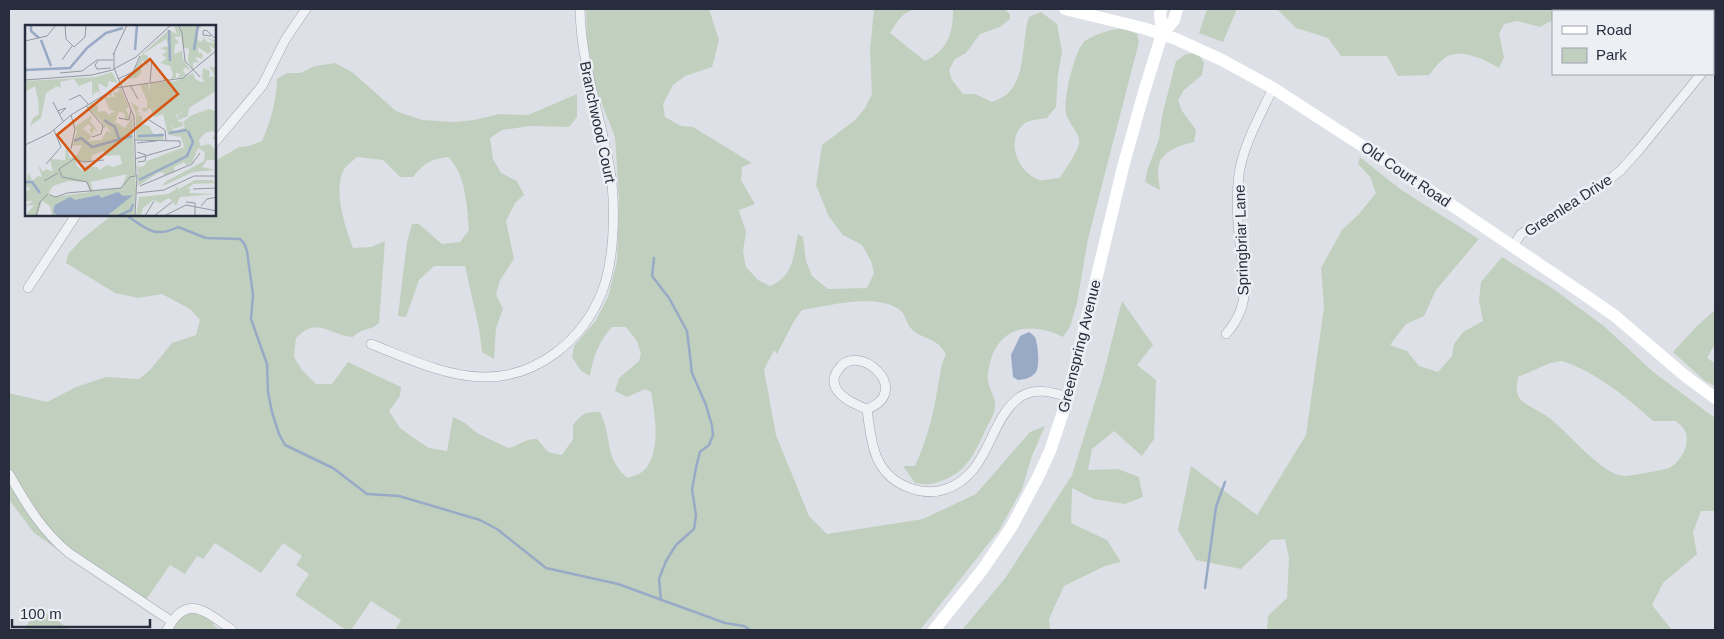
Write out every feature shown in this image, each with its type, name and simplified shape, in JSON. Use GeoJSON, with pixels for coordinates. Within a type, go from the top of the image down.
{"type":"FeatureCollection","features":[{"type":"Feature","properties":{"kind":"main road","name":"Old Court Road"},"geometry":{"type":"LineString","coordinates":[[1065,9],[1096,15],[1162,34],[1206,52],[1273,88],[1342,132],[1615,316],[1684,375],[1715,398]]}},
{"type":"Feature","properties":{"kind":"main road","name":"Greenspring Avenue"},"geometry":{"type":"LineString","coordinates":[[934,630],[983,569],[1016,518],[1050,451],[1068,397],[1128,150],[1162,34],[1161,9]]}},
{"type":"Feature","properties":{"kind":"main road","name":"Greenspring Avenue"},"geometry":{"type":"LineString","coordinates":[[1162,34],[1174,20],[1177,9]]}},
{"type":"Feature","properties":{"kind":"street"},"geometry":{"type":"LineString","coordinates":[[216,141],[262,86],[285,40],[306,9]]}},
{"type":"Feature","properties":{"kind":"street","name":"Branchwood Court"},"geometry":{"type":"LineString","coordinates":[[371,344],[447,372],[484,377],[501,376],[534,366],[561,350],[574,337],[595,308],[603,291],[611,252],[612,186],[608,155],[581,39],[580,9]]}},
{"type":"Feature","properties":{"kind":"street","name":"Greenlea Drive"},"geometry":{"type":"LineString","coordinates":[[1513,246],[1521,234],[1586,196],[1621,170],[1700,75]]}},
{"type":"Feature","properties":{"kind":"street","name":"Springbriar Lane"},"geometry":{"type":"LineString","coordinates":[[1226,334],[1239,317],[1245,286],[1238,206],[1239,173],[1248,141],[1273,88]]}},
{"type":"Feature","properties":{"kind":"street"},"geometry":{"type":"LineString","coordinates":[[28,288],[75,216]]}},
{"type":"Feature","properties":{"kind":"street"},"geometry":{"type":"LineString","coordinates":[[861,360],[882,375],[885,382],[885,395],[874,406],[867,409],[842,395],[836,388],[834,381],[836,373],[844,362],[861,360]]}},
{"type":"Feature","properties":{"kind":"street"},"geometry":{"type":"LineString","coordinates":[[867,409],[874,455],[884,472],[903,486],[916,490],[940,491],[959,483],[968,476],[976,466],[1014,402],[1022,396],[1032,392],[1049,391],[1068,397]]}},
{"type":"Feature","properties":{"kind":"street"},"geometry":{"type":"LineString","coordinates":[[9,474],[29,508],[55,541],[69,553],[171,622]]}},
{"type":"Feature","properties":{"kind":"street"},"geometry":{"type":"LineString","coordinates":[[167,630],[178,614],[185,609],[193,608],[201,610],[232,630]]}},
{"type":"Feature","properties":{"kind":"green space"},"geometry":{"type":"Polygon","coordinates":[[[586,9],[709,9],[719,40],[712,67],[685,76],[673,85],[663,104],[665,117],[681,126],[693,127],[752,163],[742,167],[741,180],[755,204],[739,210],[746,232],[743,251],[746,267],[758,280],[770,286],[784,277],[791,264],[798,234],[803,237],[806,261],[812,276],[828,289],[867,288],[874,273],[871,261],[862,245],[843,235],[829,217],[816,185],[822,145],[855,120],[865,108],[872,94],[870,50],[874,9],[916,9],[903,15],[890,33],[925,61],[939,52],[948,40],[952,26],[953,9],[1004,9],[1010,14],[1010,19],[1000,27],[980,34],[966,53],[955,59],[949,70],[952,80],[963,94],[975,94],[992,102],[1006,95],[1013,88],[1017,79],[1029,17],[1041,12],[1057,24],[1062,51],[1056,107],[1047,118],[1025,123],[1015,138],[1016,155],[1020,164],[1025,171],[1040,180],[1060,178],[1078,148],[1078,136],[1066,113],[1066,98],[1073,66],[1083,43],[1101,33],[1118,29],[1124,29],[1137,34],[1139,42],[1088,239],[1077,303],[1070,327],[1063,337],[1036,329],[1024,329],[1004,338],[997,347],[991,359],[988,374],[995,402],[995,410],[969,461],[957,473],[934,483],[915,483],[903,466],[915,466],[923,448],[931,420],[941,368],[946,354],[935,342],[915,332],[908,324],[903,313],[892,305],[867,301],[802,310],[794,321],[777,354],[774,350],[764,370],[776,435],[809,516],[827,534],[923,519],[976,494],[1030,432],[1045,426],[1032,456],[1022,489],[1000,529],[920,630],[395,630],[401,620],[371,601],[351,630],[346,630],[295,595],[309,574],[296,565],[302,556],[283,543],[261,573],[215,543],[203,559],[197,556],[185,574],[170,565],[141,607],[34,533],[10,501],[9,393],[47,402],[76,387],[106,377],[139,379],[150,370],[172,343],[196,335],[200,320],[190,309],[162,294],[138,298],[115,293],[66,263],[68,254],[81,240],[111,216],[216,216],[216,160],[239,147],[249,146],[262,141],[276,95],[277,79],[287,73],[300,73],[315,66],[335,63],[352,72],[396,111],[422,120],[454,122],[474,120],[499,114],[528,115],[577,94],[577,117],[569,127],[530,126],[502,130],[490,138],[493,159],[501,173],[517,181],[524,195],[515,203],[506,221],[514,259],[500,280],[496,294],[503,309],[496,328],[494,359],[482,352],[479,328],[465,266],[434,266],[419,280],[406,317],[398,316],[407,242],[412,224],[419,224],[442,244],[460,242],[469,230],[465,191],[459,172],[454,164],[448,157],[436,159],[428,162],[413,177],[400,177],[383,160],[357,157],[345,168],[341,176],[341,208],[353,248],[371,247],[385,241],[379,323],[353,337],[318,327],[304,331],[296,338],[294,357],[302,370],[316,384],[332,384],[348,362],[401,387],[400,396],[389,411],[400,428],[429,448],[447,451],[453,417],[465,423],[477,433],[508,448],[528,440],[537,439],[548,452],[562,455],[573,439],[573,425],[576,421],[587,413],[600,412],[612,455],[620,471],[628,478],[642,472],[648,465],[655,445],[656,434],[651,392],[645,389],[627,397],[615,391],[619,378],[639,361],[641,354],[637,341],[626,327],[612,327],[597,350],[590,376],[581,371],[572,357],[574,346],[596,320],[608,297],[617,261],[619,199],[615,137],[592,79],[586,9]]]}},
{"type":"Feature","properties":{"kind":"green space"},"geometry":{"type":"Polygon","coordinates":[[[1207,9],[1237,9],[1223,42],[1199,33],[1207,9]]]}},
{"type":"Feature","properties":{"kind":"green space"},"geometry":{"type":"Polygon","coordinates":[[[1277,9],[1558,9],[1552,10],[1552,21],[1540,27],[1517,21],[1504,24],[1499,34],[1504,57],[1499,68],[1473,56],[1459,54],[1446,57],[1429,75],[1398,76],[1387,56],[1341,56],[1328,38],[1296,28],[1277,9]]]}},
{"type":"Feature","properties":{"kind":"green space"},"geometry":{"type":"Polygon","coordinates":[[[1198,53],[1204,63],[1202,75],[1184,90],[1178,100],[1182,111],[1196,130],[1194,142],[1173,149],[1161,160],[1158,171],[1160,190],[1145,182],[1147,171],[1159,139],[1162,116],[1176,61],[1186,54],[1198,53]]]}},
{"type":"Feature","properties":{"kind":"green space"},"geometry":{"type":"Polygon","coordinates":[[[1360,157],[1400,189],[1479,239],[1436,290],[1424,316],[1406,324],[1390,345],[1407,351],[1419,366],[1438,372],[1452,356],[1454,344],[1463,332],[1483,321],[1479,301],[1481,282],[1502,257],[1552,288],[1605,327],[1652,371],[1715,418],[1715,511],[1701,511],[1693,532],[1697,554],[1663,583],[1652,605],[1672,630],[1267,630],[1268,616],[1287,598],[1289,558],[1285,539],[1271,540],[1241,569],[1196,560],[1178,530],[1191,466],[1257,515],[1306,435],[1324,307],[1321,268],[1342,230],[1359,214],[1376,193],[1370,177],[1358,164],[1360,157]],[[1562,361],[1550,363],[1518,377],[1518,396],[1526,404],[1552,420],[1596,462],[1616,474],[1627,476],[1661,470],[1669,468],[1678,461],[1682,456],[1687,440],[1684,429],[1676,421],[1653,421],[1610,386],[1562,361]]]}},
{"type":"Feature","properties":{"kind":"green space"},"geometry":{"type":"Polygon","coordinates":[[[1122,301],[1153,345],[1137,365],[1156,380],[1154,439],[1142,456],[1114,431],[1092,449],[1088,470],[1118,469],[1139,477],[1143,497],[1125,504],[1094,499],[1072,488],[1071,523],[1107,540],[1121,562],[1105,566],[1064,586],[1049,619],[1050,630],[962,630],[1006,577],[1072,475],[1102,379],[1122,301]]]}},
{"type":"Feature","properties":{"kind":"green space"},"geometry":{"type":"Polygon","coordinates":[[[1715,310],[1715,344],[1707,358],[1715,363],[1715,386],[1705,381],[1673,352],[1715,310]]]}},
{"type":"Feature","properties":{"kind":"green space"},"geometry":{"type":"Polygon","coordinates":[[[38,608],[71,630],[24,630],[38,608]]]}},
{"type":"Feature","properties":{"kind":"green space"},"geometry":{"type":"Polygon","coordinates":[[[188,612],[197,612],[213,621],[214,626],[220,630],[172,630],[179,618],[188,612]]]}},
{"type":"Feature","properties":{"kind":"water"},"geometry":{"type":"Polygon","coordinates":[[[1029,332],[1036,340],[1038,365],[1036,372],[1030,377],[1018,380],[1013,377],[1011,355],[1020,336],[1029,332]]]}},
{"type":"Feature","properties":{"kind":"waterway"},"geometry":{"type":"LineString","coordinates":[[127,216],[145,228],[156,232],[163,232],[178,227],[206,238],[240,239],[244,243],[247,251],[253,295],[251,319],[267,364],[268,392],[272,412],[279,434],[285,445],[333,468],[367,494],[399,496],[480,520],[497,529],[546,568],[618,584],[725,623],[744,626],[750,630]]}},
{"type":"Feature","properties":{"kind":"waterway"},"geometry":{"type":"LineString","coordinates":[[654,258],[652,276],[669,298],[687,331],[692,373],[706,405],[713,435],[709,445],[700,452],[697,463],[692,489],[696,515],[694,529],[676,545],[666,561],[659,579],[661,600]]}},
{"type":"Feature","properties":{"kind":"waterway"},"geometry":{"type":"LineString","coordinates":[[1205,588],[1216,507],[1225,482]]}}]}
